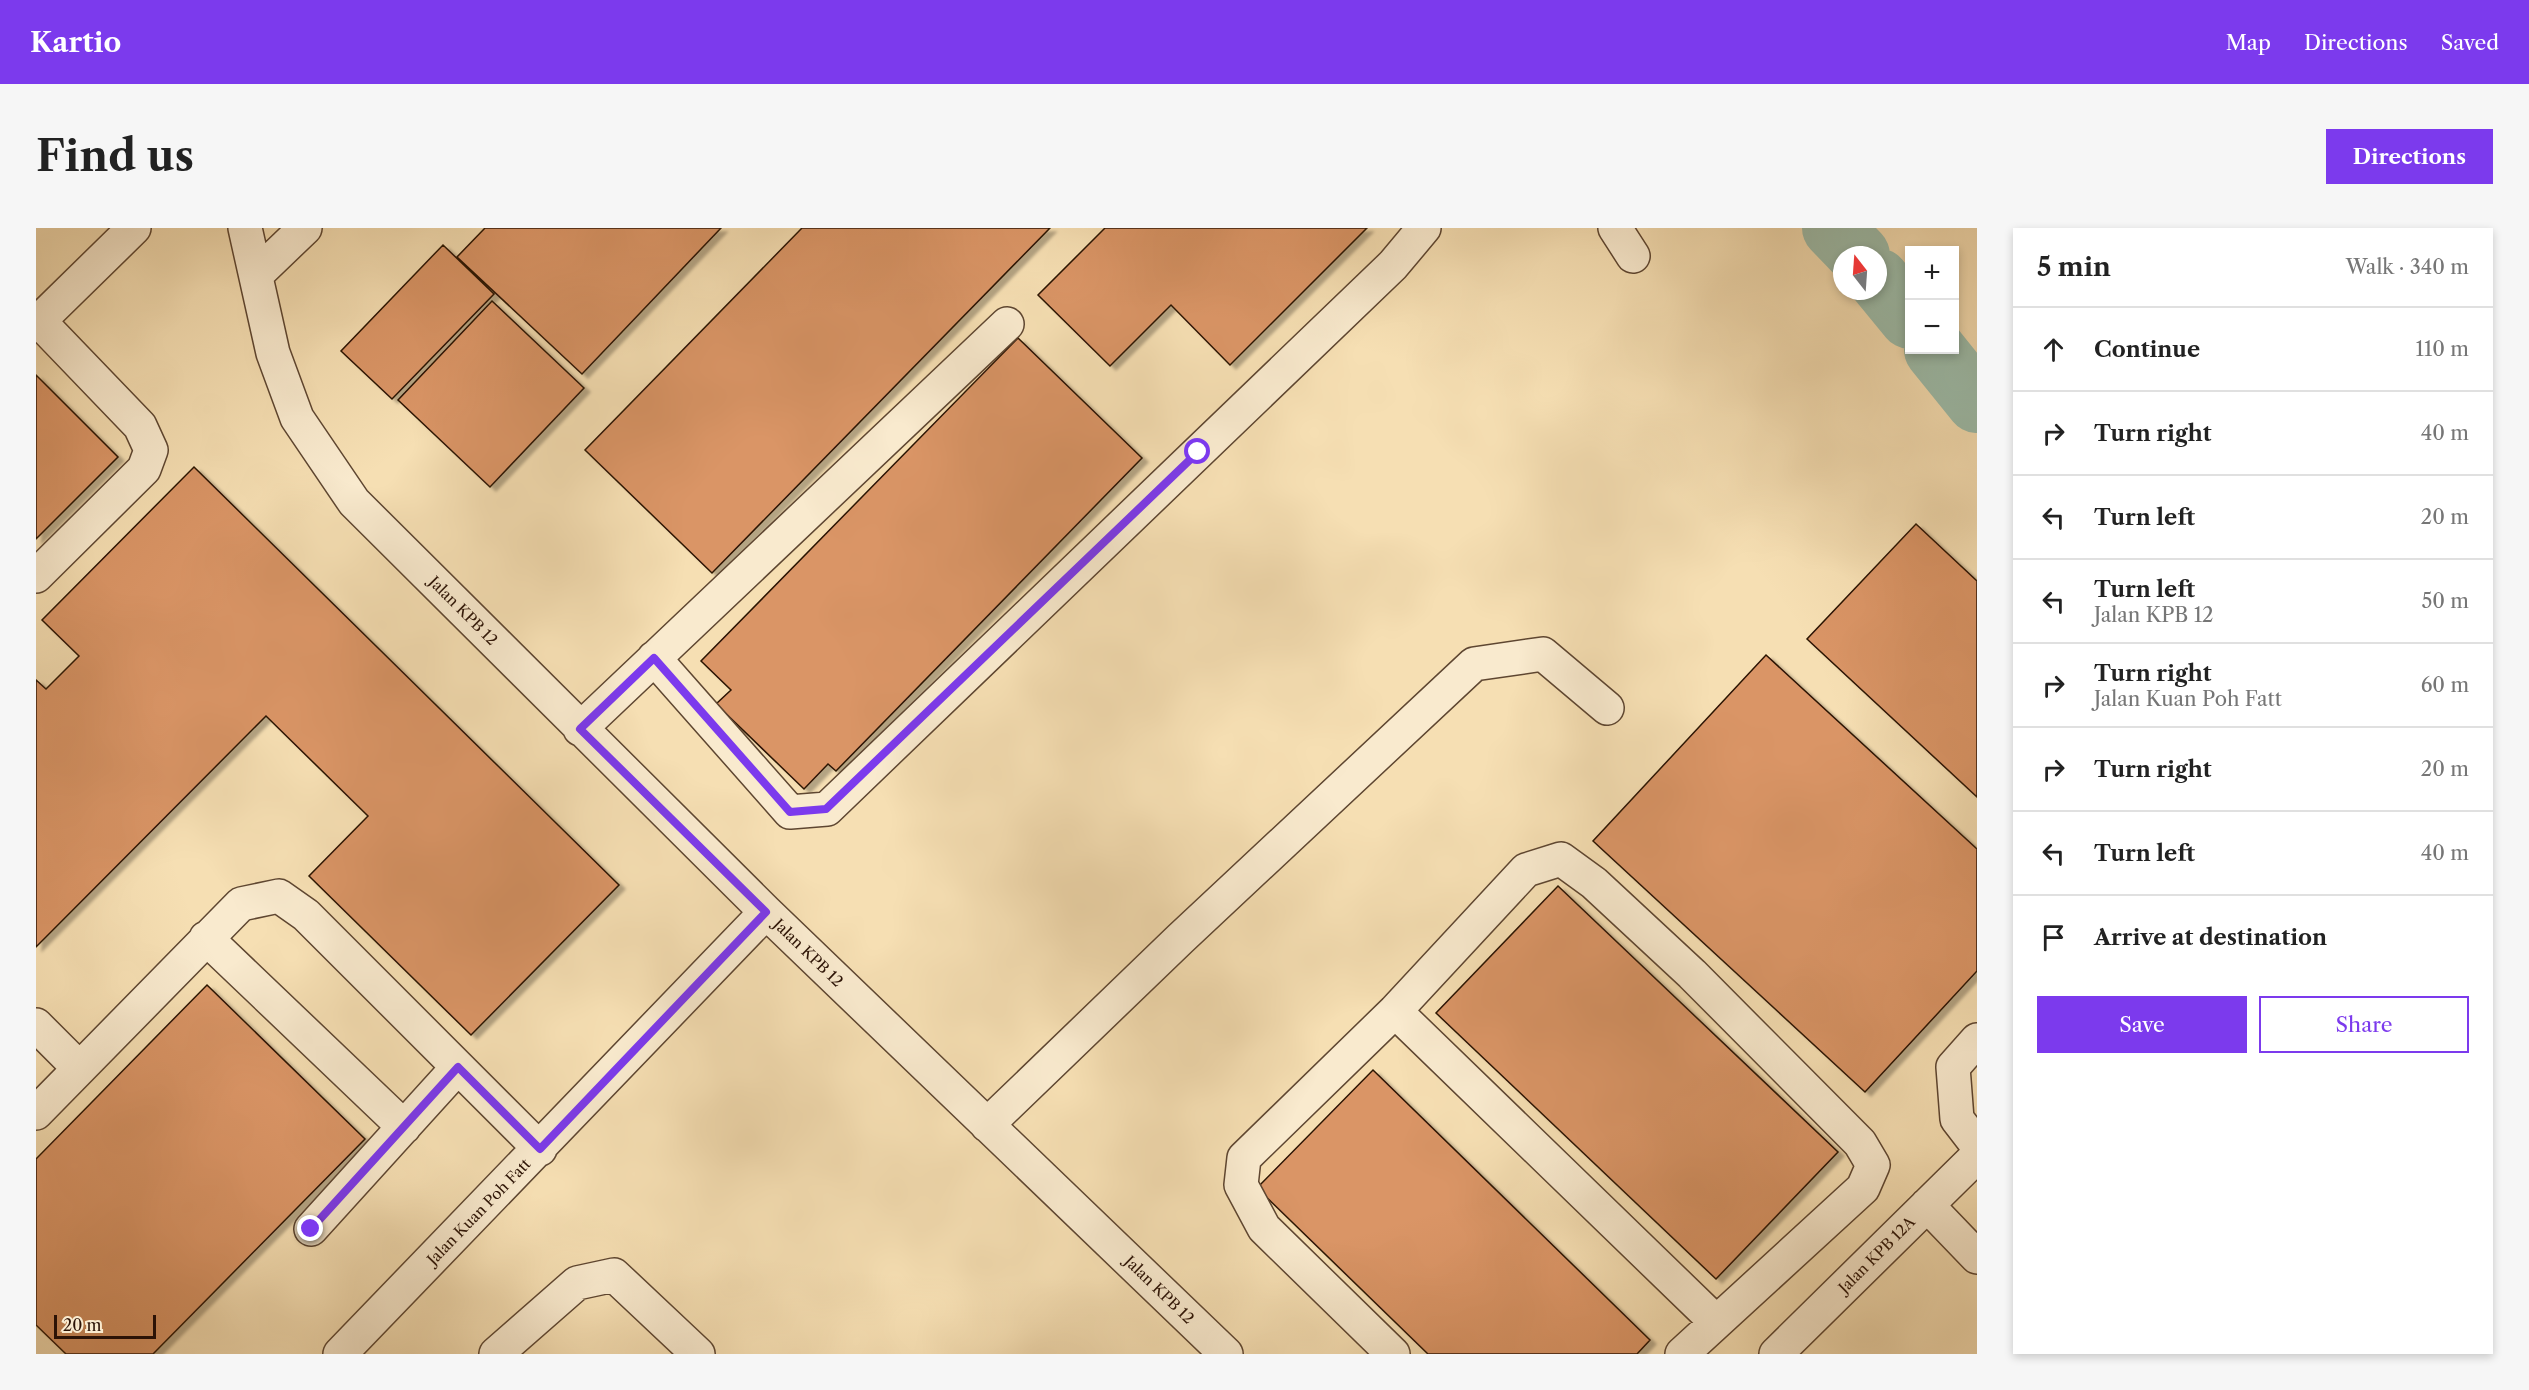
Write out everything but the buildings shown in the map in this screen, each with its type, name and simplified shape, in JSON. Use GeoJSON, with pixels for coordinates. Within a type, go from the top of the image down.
{"type":"FeatureCollection","features":[{"type":"Feature","properties":{"kind":"street"},"geometry":{"type":"LineString","coordinates":[[36,576],[144,469],[151,450],[140,426],[37,322],[134,228]]}},
{"type":"Feature","properties":{"kind":"street","name":"Jalan KPB 12"},"geometry":{"type":"LineString","coordinates":[[245,228],[273,353],[297,418],[354,502],[766,912],[1226,1354]]}},
{"type":"Feature","properties":{"kind":"street"},"geometry":{"type":"LineString","coordinates":[[255,275],[305,228]]}},
{"type":"Feature","properties":{"kind":"street"},"geometry":{"type":"LineString","coordinates":[[654,658],[790,812],[826,809],[1393,265],[1425,228]]}},
{"type":"Feature","properties":{"kind":"street"},"geometry":{"type":"LineString","coordinates":[[1615,228],[1633,256]]}},
{"type":"Feature","properties":{"kind":"street"},"geometry":{"type":"LineString","coordinates":[[580,729],[1007,324]]}},
{"type":"Feature","properties":{"kind":"street"},"geometry":{"type":"LineString","coordinates":[[987,1125],[1180,939],[1474,664],[1543,654],[1607,708]]}},
{"type":"Feature","properties":{"kind":"street"},"geometry":{"type":"LineString","coordinates":[[1393,1354],[1264,1228],[1241,1185],[1244,1158],[1395,1011],[1526,870],[1561,859],[1594,883],[1692,974],[1860,1143],[1872,1165],[1863,1188],[1682,1354]]}},
{"type":"Feature","properties":{"kind":"street"},"geometry":{"type":"LineString","coordinates":[[36,1113],[242,904],[279,896],[306,915],[540,1149]]}},
{"type":"Feature","properties":{"kind":"street","name":"Jalan Kuan Poh Fatt"},"geometry":{"type":"LineString","coordinates":[[340,1354],[766,912]]}},
{"type":"Feature","properties":{"kind":"street"},"geometry":{"type":"LineString","coordinates":[[206,938],[404,1127]]}},
{"type":"Feature","properties":{"kind":"street"},"geometry":{"type":"LineString","coordinates":[[1395,1011],[1716,1322]]}},
{"type":"Feature","properties":{"kind":"street"},"geometry":{"type":"LineString","coordinates":[[36,1025],[79,1068]]}},
{"type":"Feature","properties":{"kind":"street"},"geometry":{"type":"LineString","coordinates":[[1977,1040],[1953,1067],[1958,1119],[1977,1144]]}},
{"type":"Feature","properties":{"kind":"street"},"geometry":{"type":"LineString","coordinates":[[311,1229],[458,1067]]}},
{"type":"Feature","properties":{"kind":"street","name":"Jalan KPB 12A"},"geometry":{"type":"LineString","coordinates":[[1776,1354],[1977,1156]]}},
{"type":"Feature","properties":{"kind":"street"},"geometry":{"type":"LineString","coordinates":[[1927,1205],[1977,1257]]}},
{"type":"Feature","properties":{"kind":"street"},"geometry":{"type":"LineString","coordinates":[[496,1354],[577,1283],[614,1275],[698,1354]]}},
{"type":"Feature","properties":{"kind":"waterway"},"geometry":{"type":"LineString","coordinates":[[1833,228],[1850,246]]}},
{"type":"Feature","properties":{"kind":"waterway"},"geometry":{"type":"LineString","coordinates":[[1887,290],[1905,312]]}},
{"type":"Feature","properties":{"kind":"waterway"},"geometry":{"type":"LineString","coordinates":[[1938,354],[1977,402]]}},
{"type":"Feature","properties":{"kind":"route"},"geometry":{"type":"LineString","coordinates":[[311,1229],[458,1067],[540,1149],[766,912],[580,729],[654,658],[790,812],[826,809],[1198,452]]}}]}
